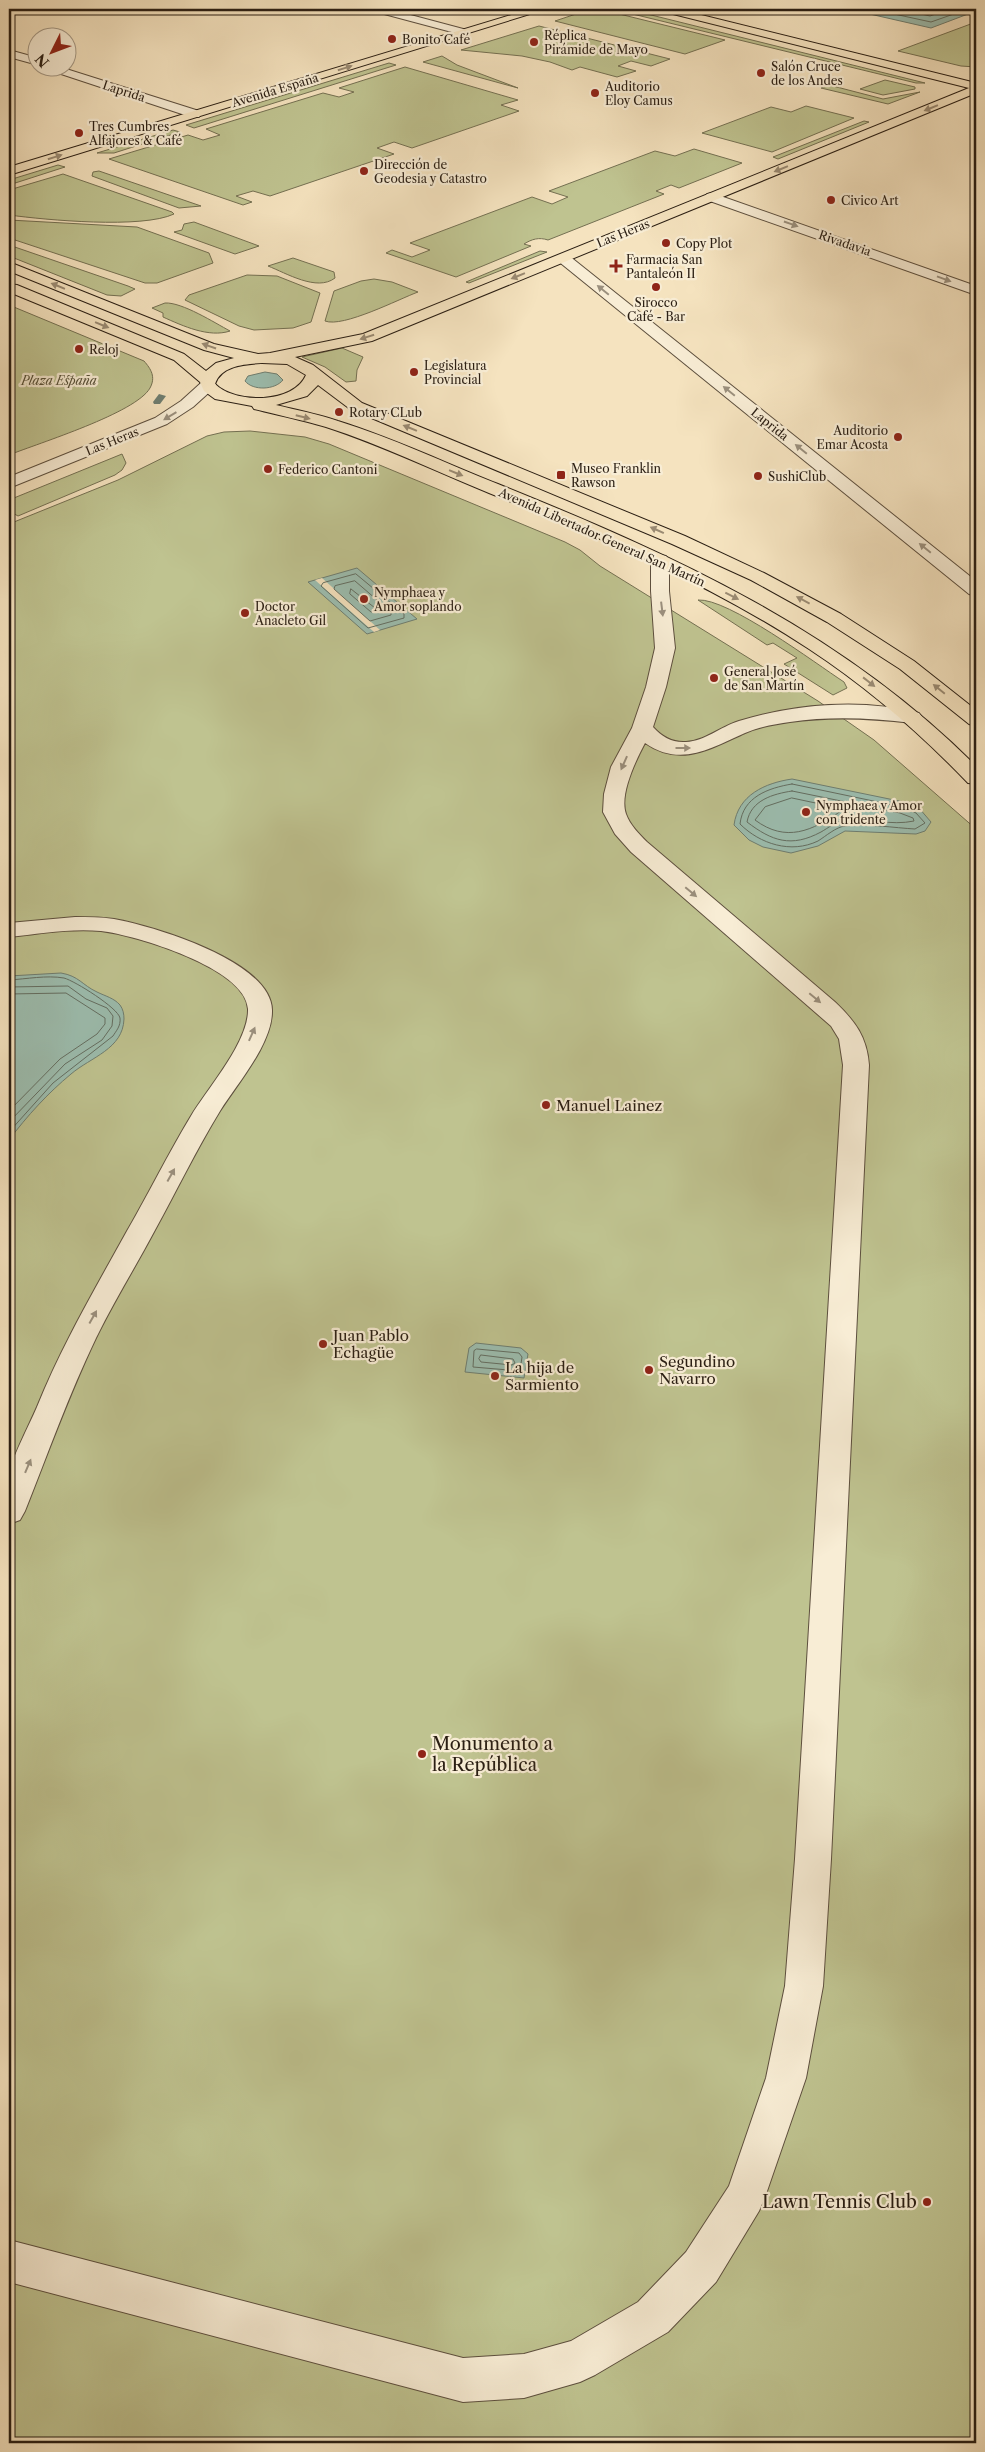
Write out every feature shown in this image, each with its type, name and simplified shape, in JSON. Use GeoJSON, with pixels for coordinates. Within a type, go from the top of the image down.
{"type":"FeatureCollection","features":[{"type":"Feature","properties":{"kind":"main road"},"geometry":{"type":"LineString","coordinates":[[9,13],[25,9]]}},
{"type":"Feature","properties":{"kind":"main road","name":"Avenida España"},"geometry":{"type":"LineString","coordinates":[[9,171],[540,9]]}},
{"type":"Feature","properties":{"kind":"main road"},"geometry":{"type":"LineString","coordinates":[[665,9],[976,88]]}},
{"type":"Feature","properties":{"kind":"main road","name":"Las Heras"},"geometry":{"type":"LineString","coordinates":[[208,383],[208,376],[216,369],[229,363],[367,338],[976,88]]}},
{"type":"Feature","properties":{"kind":"main road"},"geometry":{"type":"LineString","coordinates":[[9,266],[209,347],[260,358]]}},
{"type":"Feature","properties":{"kind":"main road"},"geometry":{"type":"LineString","coordinates":[[9,286],[179,357],[208,383],[212,391],[223,397],[239,401],[267,401],[293,396],[306,390],[314,383],[314,375]]}},
{"type":"Feature","properties":{"kind":"main road","name":"Avenida Libertador General San Martín"},"geometry":{"type":"LineString","coordinates":[[260,358],[297,363],[308,368],[314,375],[349,402],[655,529],[789,592],[841,621],[891,654],[976,720]]}},
{"type":"Feature","properties":{"kind":"main road","name":"Avenida Libertador General San Martín"},"geometry":{"type":"LineString","coordinates":[[239,401],[333,424],[528,502],[660,560],[773,618],[858,674],[912,717],[976,778]]}},
{"type":"Feature","properties":{"kind":"street"},"geometry":{"type":"LineString","coordinates":[[377,9],[463,32]]}},
{"type":"Feature","properties":{"kind":"street"},"geometry":{"type":"LineString","coordinates":[[9,53],[28,59]]}},
{"type":"Feature","properties":{"kind":"street","name":"Laprida"},"geometry":{"type":"LineString","coordinates":[[78,76],[195,114]]}},
{"type":"Feature","properties":{"kind":"street","name":"Rivadavia"},"geometry":{"type":"LineString","coordinates":[[712,197],[976,291]]}},
{"type":"Feature","properties":{"kind":"street","name":"Laprida"},"geometry":{"type":"LineString","coordinates":[[563,258],[976,590]]}},
{"type":"Feature","properties":{"kind":"street","name":"Las Heras"},"geometry":{"type":"LineString","coordinates":[[9,483],[161,421],[187,404],[208,383]]}},
{"type":"Feature","properties":{"kind":"street"},"geometry":{"type":"LineString","coordinates":[[9,2261],[463,2380],[524,2376],[580,2360],[653,2317],[701,2267],[745,2197],[786,2078],[804,1986],[813,1859],[856,1065],[855,1044],[845,1025],[826,1007],[639,848],[622,829],[614,812],[614,794],[622,767],[642,728],[656,687],[665,648],[660,591],[660,560]]}},
{"type":"Feature","properties":{"kind":"street"},"geometry":{"type":"LineString","coordinates":[[955,572],[976,564]]}},
{"type":"Feature","properties":{"kind":"street"},"geometry":{"type":"LineString","coordinates":[[642,728],[649,738],[662,745],[675,748],[693,748],[742,727],[795,714],[838,711],[912,717]]}},
{"type":"Feature","properties":{"kind":"street"},"geometry":{"type":"LineString","coordinates":[[9,930],[75,924],[113,926],[159,938],[198,952],[227,968],[251,988],[258,998],[260,1009],[255,1032],[207,1111],[82,1338],[9,1511]]}},
{"type":"Feature","properties":{"kind":"green space"},"geometry":{"type":"Polygon","coordinates":[[[612,9],[627,9],[925,83],[916,83],[612,9]]]}},
{"type":"Feature","properties":{"kind":"green space"},"geometry":{"type":"Polygon","coordinates":[[[588,10],[603,10],[725,40],[685,54],[555,21],[588,10]]]}},
{"type":"Feature","properties":{"kind":"green space"},"geometry":{"type":"Polygon","coordinates":[[[976,22],[976,67],[961,66],[898,51],[976,22]]]}},
{"type":"Feature","properties":{"kind":"green space"},"geometry":{"type":"Polygon","coordinates":[[[539,26],[670,59],[651,66],[631,61],[618,66],[636,71],[617,77],[580,67],[572,70],[550,62],[522,56],[461,50],[539,26]]]}},
{"type":"Feature","properties":{"kind":"green space"},"geometry":{"type":"Polygon","coordinates":[[[442,56],[457,65],[518,88],[423,62],[442,56]]]}},
{"type":"Feature","properties":{"kind":"green space"},"geometry":{"type":"Polygon","coordinates":[[[389,63],[396,65],[194,128],[186,125],[389,63]]]}},
{"type":"Feature","properties":{"kind":"green space"},"geometry":{"type":"Polygon","coordinates":[[[405,67],[518,100],[501,105],[519,111],[412,148],[394,142],[377,148],[394,154],[270,196],[253,191],[236,196],[252,202],[243,205],[109,159],[188,135],[203,140],[220,135],[206,129],[323,93],[339,97],[354,92],[339,88],[405,67]]]}},
{"type":"Feature","properties":{"kind":"green space"},"geometry":{"type":"Polygon","coordinates":[[[885,80],[915,87],[915,89],[883,95],[860,89],[885,80]]]}},
{"type":"Feature","properties":{"kind":"green space"},"geometry":{"type":"Polygon","coordinates":[[[829,85],[883,99],[920,92],[888,104],[821,88],[829,85]]]}},
{"type":"Feature","properties":{"kind":"green space"},"geometry":{"type":"Polygon","coordinates":[[[806,106],[854,118],[772,152],[702,133],[771,107],[791,112],[806,106]]]}},
{"type":"Feature","properties":{"kind":"green space"},"geometry":{"type":"Polygon","coordinates":[[[864,121],[869,122],[778,159],[773,157],[864,121]]]}},
{"type":"Feature","properties":{"kind":"green space"},"geometry":{"type":"Polygon","coordinates":[[[173,130],[180,132],[114,153],[97,153],[173,130]]]}},
{"type":"Feature","properties":{"kind":"green space"},"geometry":{"type":"Polygon","coordinates":[[[694,149],[742,163],[679,188],[671,185],[656,191],[664,194],[548,240],[530,241],[524,244],[531,246],[456,277],[386,253],[392,250],[412,257],[430,250],[410,243],[532,197],[552,204],[568,197],[549,191],[655,151],[675,156],[694,149]]]}},
{"type":"Feature","properties":{"kind":"green space"},"geometry":{"type":"Polygon","coordinates":[[[58,165],[65,167],[9,185],[9,180],[58,165]]]}},
{"type":"Feature","properties":{"kind":"green space"},"geometry":{"type":"Polygon","coordinates":[[[99,171],[201,206],[179,208],[92,176],[93,172],[99,171]]]}},
{"type":"Feature","properties":{"kind":"green space"},"geometry":{"type":"Polygon","coordinates":[[[63,174],[174,214],[159,219],[117,222],[69,221],[9,215],[9,190],[63,174]]]}},
{"type":"Feature","properties":{"kind":"green space"},"geometry":{"type":"Polygon","coordinates":[[[9,220],[137,227],[209,253],[213,263],[157,283],[145,283],[9,238],[9,220]]]}},
{"type":"Feature","properties":{"kind":"green space"},"geometry":{"type":"Polygon","coordinates":[[[194,222],[259,246],[235,254],[174,232],[182,230],[184,224],[194,222]]]}},
{"type":"Feature","properties":{"kind":"green space"},"geometry":{"type":"Polygon","coordinates":[[[9,245],[135,289],[121,296],[107,295],[9,256],[9,245]]]}},
{"type":"Feature","properties":{"kind":"green space"},"geometry":{"type":"Polygon","coordinates":[[[540,251],[547,252],[469,283],[466,282],[540,251]]]}},
{"type":"Feature","properties":{"kind":"green space"},"geometry":{"type":"Polygon","coordinates":[[[293,258],[334,272],[335,278],[328,282],[311,282],[292,277],[268,266],[293,258]]]}},
{"type":"Feature","properties":{"kind":"green space"},"geometry":{"type":"Polygon","coordinates":[[[247,275],[277,276],[320,293],[311,322],[293,328],[254,330],[239,326],[185,300],[189,295],[247,275]]]}},
{"type":"Feature","properties":{"kind":"green space"},"geometry":{"type":"Polygon","coordinates":[[[374,279],[392,282],[418,292],[357,317],[333,322],[325,321],[334,291],[361,281],[374,279]]]}},
{"type":"Feature","properties":{"kind":"green space"},"geometry":{"type":"Polygon","coordinates":[[[165,303],[189,309],[230,331],[213,333],[196,330],[163,317],[163,313],[152,308],[165,303]]]}},
{"type":"Feature","properties":{"kind":"green space","name":"Plaza España"},"geometry":{"type":"Polygon","coordinates":[[[9,305],[144,361],[152,373],[153,380],[150,388],[141,398],[107,417],[9,455],[9,305]]]}},
{"type":"Feature","properties":{"kind":"green space"},"geometry":{"type":"Polygon","coordinates":[[[342,348],[363,357],[357,370],[356,381],[346,382],[325,367],[302,357],[342,348]]]}},
{"type":"Feature","properties":{"kind":"green space"},"geometry":{"type":"Polygon","coordinates":[[[250,431],[305,437],[329,444],[565,542],[580,550],[600,566],[818,701],[874,740],[976,829],[976,2443],[9,2443],[9,524],[118,480],[207,436],[224,432],[250,431]]]}},
{"type":"Feature","properties":{"kind":"green space"},"geometry":{"type":"Polygon","coordinates":[[[122,454],[126,463],[122,470],[115,475],[18,516],[9,511],[9,500],[122,454]]]}},
{"type":"Feature","properties":{"kind":"green space"},"geometry":{"type":"Polygon","coordinates":[[[698,600],[712,602],[750,620],[844,682],[847,688],[833,695],[784,664],[797,658],[773,643],[767,645],[698,600]]]}},
{"type":"Feature","properties":{"kind":"water"},"geometry":{"type":"Polygon","coordinates":[[[869,9],[976,9],[976,11],[931,28],[861,12],[869,9]]]}},
{"type":"Feature","properties":{"kind":"water"},"geometry":{"type":"Polygon","coordinates":[[[265,372],[277,374],[283,380],[275,386],[264,388],[258,388],[245,381],[248,376],[265,372]]]}},
{"type":"Feature","properties":{"kind":"water"},"geometry":{"type":"Polygon","coordinates":[[[357,568],[417,619],[367,634],[308,582],[357,568]]]}},
{"type":"Feature","properties":{"kind":"water"},"geometry":{"type":"Polygon","coordinates":[[[792,779],[904,802],[919,808],[931,822],[925,831],[916,834],[845,831],[818,846],[791,853],[763,847],[749,840],[734,825],[741,806],[747,798],[763,787],[792,779]]]}},
{"type":"Feature","properties":{"kind":"water"},"geometry":{"type":"Polygon","coordinates":[[[61,973],[76,978],[118,1003],[124,1013],[122,1029],[112,1045],[71,1074],[54,1089],[9,1140],[9,976],[61,973]]]}},
{"type":"Feature","properties":{"kind":"water"},"geometry":{"type":"Polygon","coordinates":[[[476,1343],[521,1348],[528,1354],[524,1378],[465,1372],[469,1348],[476,1343]]]}},
{"type":"Feature","properties":{"kind":"pier"},"geometry":{"type":"Polygon","coordinates":[[[322,578],[380,630],[374,632],[315,580],[322,578]]]}},
{"type":"Feature","properties":{"kind":"waterway"},"geometry":{"type":"LineString","coordinates":[[157,402],[162,396]]}},
{"type":"Feature","properties":{"kind":"place","name":"Bonito Café"},"geometry":{"type":"Point","coordinates":[392,39]}},
{"type":"Feature","properties":{"kind":"place","name":"Réplica Pirámide de Mayo"},"geometry":{"type":"Point","coordinates":[534,42]}},
{"type":"Feature","properties":{"kind":"place","name":"Salón Cruce de los Andes"},"geometry":{"type":"Point","coordinates":[761,73]}},
{"type":"Feature","properties":{"kind":"place","name":"Auditorio Eloy Camus"},"geometry":{"type":"Point","coordinates":[595,93]}},
{"type":"Feature","properties":{"kind":"place","name":"Tres Cumbres Alfajores & Café"},"geometry":{"type":"Point","coordinates":[79,133]}},
{"type":"Feature","properties":{"kind":"place","name":"Dirección de Geodesia y Catastro"},"geometry":{"type":"Point","coordinates":[364,171]}},
{"type":"Feature","properties":{"kind":"place","name":"Civico Art"},"geometry":{"type":"Point","coordinates":[831,200]}},
{"type":"Feature","properties":{"kind":"place","name":"Copy Plot"},"geometry":{"type":"Point","coordinates":[666,243]}},
{"type":"Feature","properties":{"kind":"place","name":"Farmacia San Pantaleón II"},"geometry":{"type":"Point","coordinates":[616,266]}},
{"type":"Feature","properties":{"kind":"place","name":"Sirocco Café - Bar"},"geometry":{"type":"Point","coordinates":[656,287]}},
{"type":"Feature","properties":{"kind":"place","name":"Reloj"},"geometry":{"type":"Point","coordinates":[79,349]}},
{"type":"Feature","properties":{"kind":"place","name":"Legislatura Provincial"},"geometry":{"type":"Point","coordinates":[414,372]}},
{"type":"Feature","properties":{"kind":"place","name":"Rotary CLub"},"geometry":{"type":"Point","coordinates":[339,412]}},
{"type":"Feature","properties":{"kind":"place","name":"Auditorio Emar Acosta"},"geometry":{"type":"Point","coordinates":[898,437]}},
{"type":"Feature","properties":{"kind":"place","name":"Federico Cantoni"},"geometry":{"type":"Point","coordinates":[268,469]}},
{"type":"Feature","properties":{"kind":"place","name":"Museo Franklin Rawson"},"geometry":{"type":"Point","coordinates":[561,475]}},
{"type":"Feature","properties":{"kind":"place","name":"SushiClub"},"geometry":{"type":"Point","coordinates":[758,476]}},
{"type":"Feature","properties":{"kind":"place","name":"Nymphaea y Amor soplando"},"geometry":{"type":"Point","coordinates":[364,599]}},
{"type":"Feature","properties":{"kind":"place","name":"Doctor Anacleto Gil"},"geometry":{"type":"Point","coordinates":[245,613]}},
{"type":"Feature","properties":{"kind":"place","name":"General José de San Martín"},"geometry":{"type":"Point","coordinates":[714,678]}},
{"type":"Feature","properties":{"kind":"place","name":"Nymphaea y Amor con tridente"},"geometry":{"type":"Point","coordinates":[806,812]}},
{"type":"Feature","properties":{"kind":"place","name":"Manuel Lainez"},"geometry":{"type":"Point","coordinates":[546,1105]}},
{"type":"Feature","properties":{"kind":"place","name":"Juan Pablo Echagüe"},"geometry":{"type":"Point","coordinates":[323,1344]}},
{"type":"Feature","properties":{"kind":"place","name":"Segundino Navarro"},"geometry":{"type":"Point","coordinates":[649,1370]}},
{"type":"Feature","properties":{"kind":"place","name":"La hija de Sarmiento"},"geometry":{"type":"Point","coordinates":[495,1376]}},
{"type":"Feature","properties":{"kind":"place","name":"Monumento a la República"},"geometry":{"type":"Point","coordinates":[422,1754]}},
{"type":"Feature","properties":{"kind":"place","name":"Lawn Tennis Club"},"geometry":{"type":"Point","coordinates":[927,2202]}}]}
